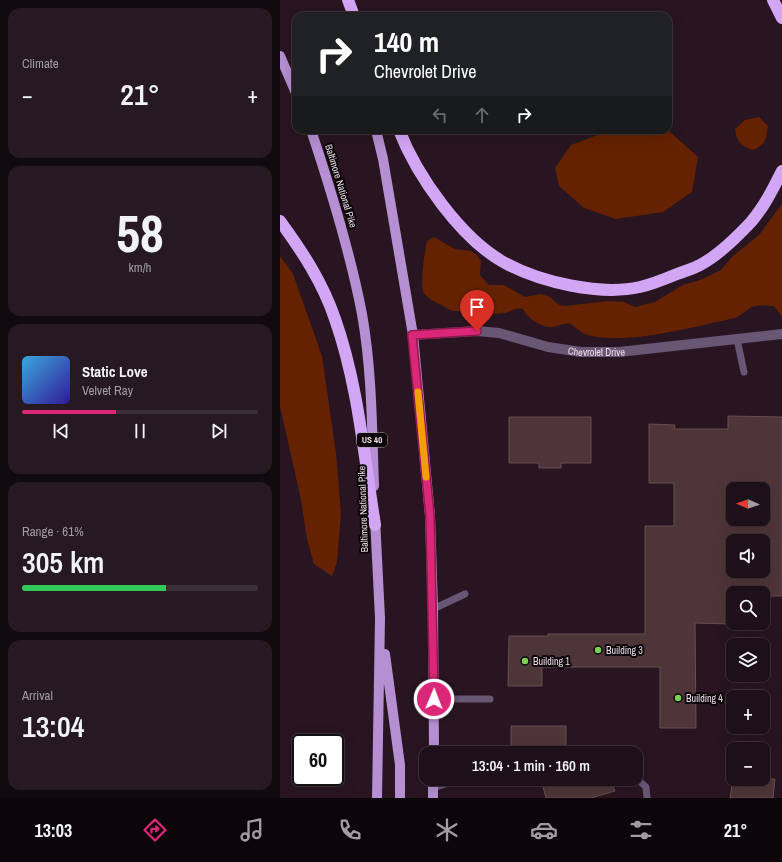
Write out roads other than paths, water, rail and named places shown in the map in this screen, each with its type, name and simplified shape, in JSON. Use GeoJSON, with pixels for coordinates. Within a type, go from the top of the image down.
{"type":"FeatureCollection","features":[{"type":"Feature","properties":{"kind":"highway"},"geometry":{"type":"LineString","coordinates":[[348,0],[352,12]]}},
{"type":"Feature","properties":{"kind":"highway"},"geometry":{"type":"LineString","coordinates":[[774,0],[782,18]]}},
{"type":"Feature","properties":{"kind":"highway"},"geometry":{"type":"LineString","coordinates":[[401,134],[406,147],[428,185],[453,218],[478,243],[504,263],[539,278],[570,285],[604,289],[639,287],[700,265],[730,243],[752,222],[769,197],[782,171]]}},
{"type":"Feature","properties":{"kind":"highway"},"geometry":{"type":"LineString","coordinates":[[280,221],[303,252],[335,318],[350,372],[375,525]]}},
{"type":"Feature","properties":{"kind":"main road"},"geometry":{"type":"LineString","coordinates":[[344,0],[347,12]]}},
{"type":"Feature","properties":{"kind":"main road"},"geometry":{"type":"LineString","coordinates":[[280,56],[292,84]]}},
{"type":"Feature","properties":{"kind":"main road","name":"Baltimore National Pike"},"geometry":{"type":"LineString","coordinates":[[312,134],[345,241],[362,315],[371,400],[380,618],[376,798]]}},
{"type":"Feature","properties":{"kind":"main road"},"geometry":{"type":"LineString","coordinates":[[377,134],[383,159],[412,335],[430,516],[433,609],[434,746]]}},
{"type":"Feature","properties":{"kind":"main road"},"geometry":{"type":"LineString","coordinates":[[380,618],[400,766],[400,798]]}},
{"type":"Feature","properties":{"kind":"street","name":"Chevrolet Drive"},"geometry":{"type":"LineString","coordinates":[[412,335],[477,331],[499,333],[554,348],[580,352],[619,352],[782,334]]}},
{"type":"Feature","properties":{"kind":"lane"},"geometry":{"type":"LineString","coordinates":[[737,339],[744,372]]}},
{"type":"Feature","properties":{"kind":"lane"},"geometry":{"type":"LineString","coordinates":[[433,609],[465,594]]}},
{"type":"Feature","properties":{"kind":"lane"},"geometry":{"type":"LineString","coordinates":[[434,699],[490,698]]}},
{"type":"Feature","properties":{"kind":"lane"},"geometry":{"type":"LineString","coordinates":[[643,784],[646,787],[647,798]]}},
{"type":"Feature","properties":{"kind":"place","name":"Building 3"},"geometry":{"type":"Point","coordinates":[598,650]}},
{"type":"Feature","properties":{"kind":"place","name":"Building 1"},"geometry":{"type":"Point","coordinates":[525,661]}},
{"type":"Feature","properties":{"kind":"place","name":"Building 4"},"geometry":{"type":"Point","coordinates":[678,698]}}]}
